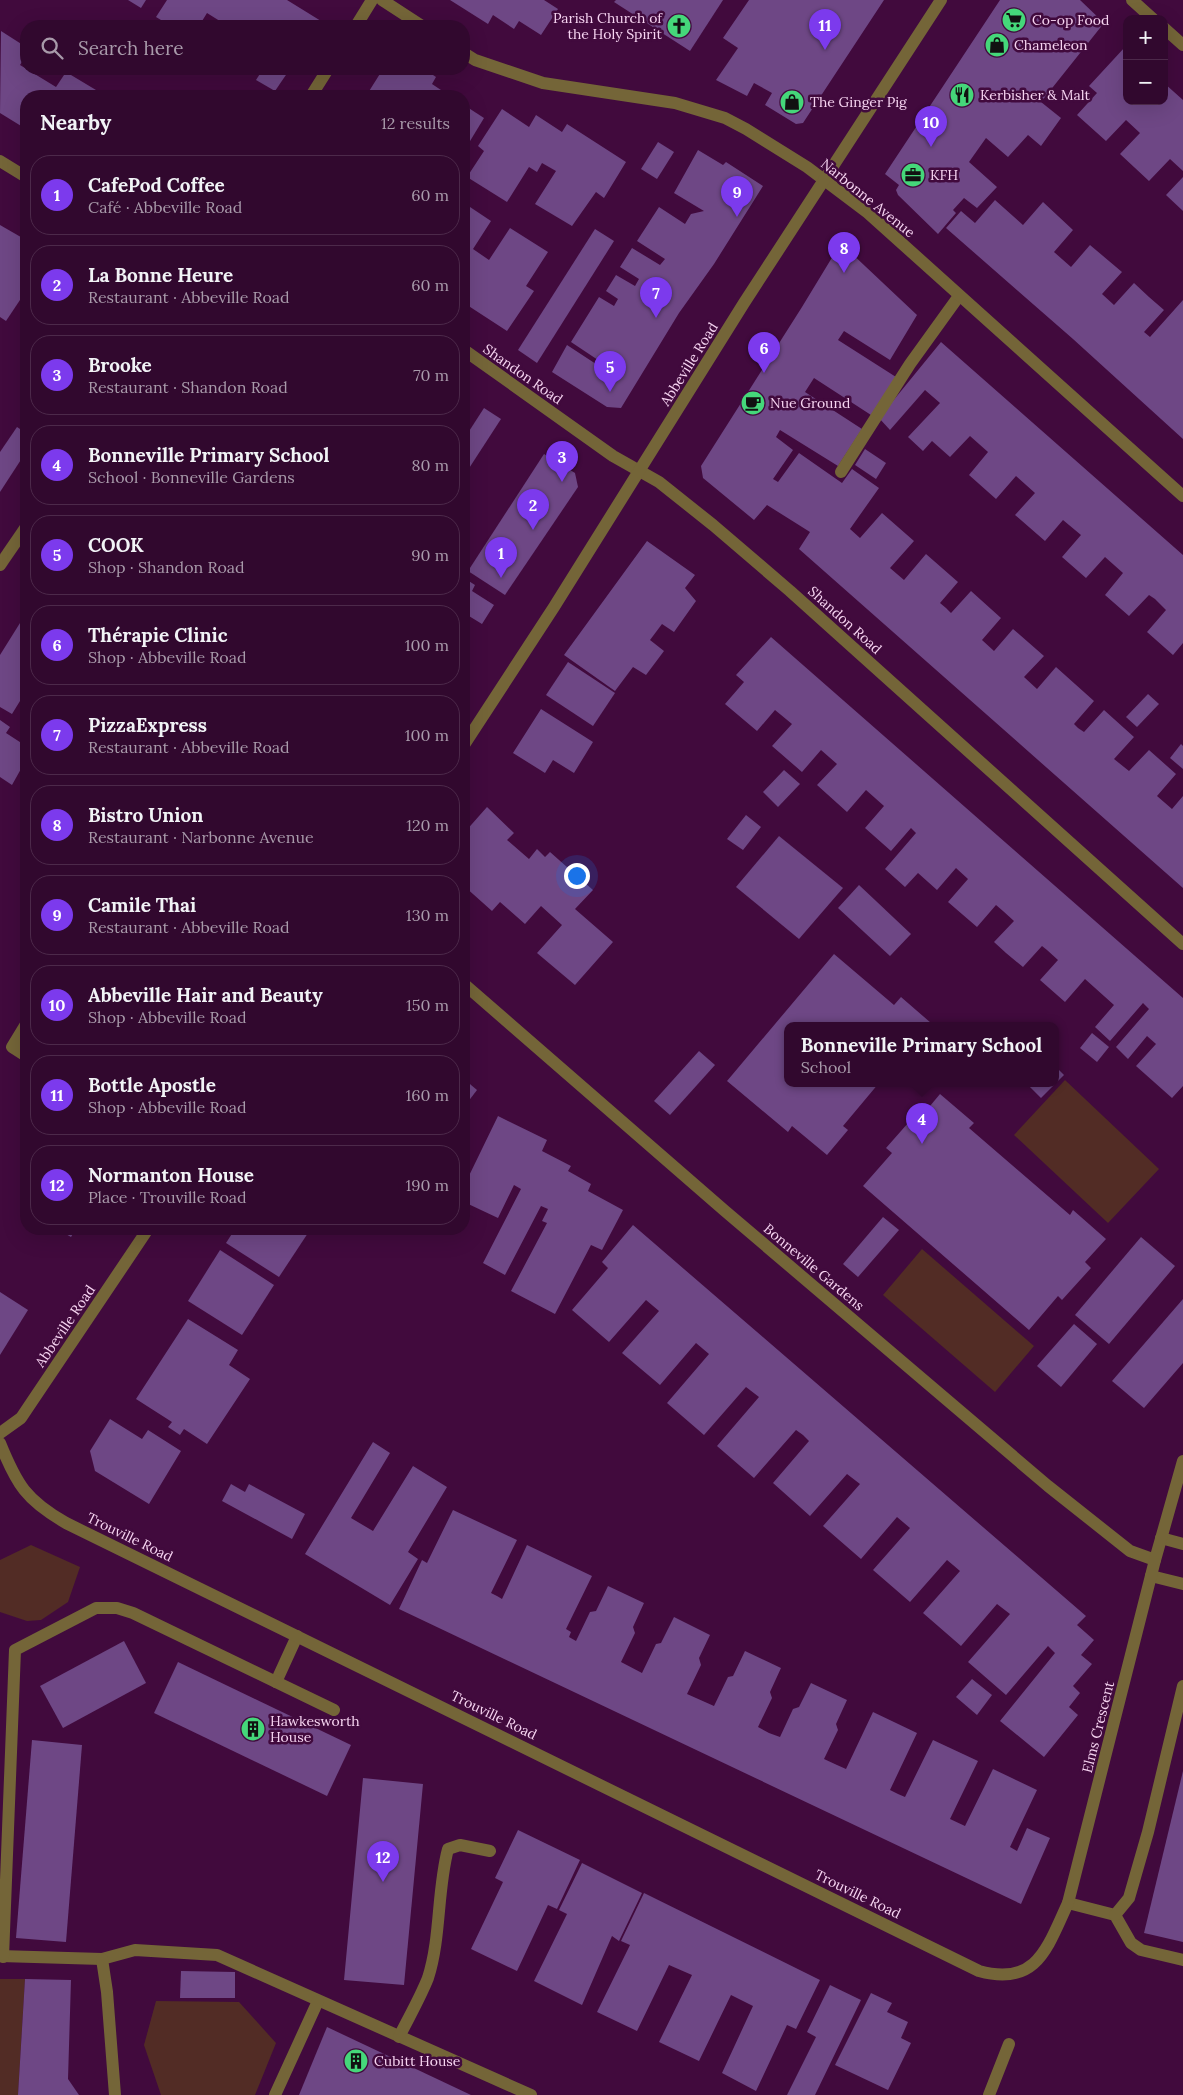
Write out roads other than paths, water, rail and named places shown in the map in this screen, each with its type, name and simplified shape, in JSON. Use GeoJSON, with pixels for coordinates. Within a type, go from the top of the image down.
{"type":"FeatureCollection","features":[{"type":"Feature","properties":{"kind":"street"},"geometry":{"type":"LineString","coordinates":[[360,20],[372,0]]}},
{"type":"Feature","properties":{"kind":"street"},"geometry":{"type":"LineString","coordinates":[[382,0],[413,20]]}},
{"type":"Feature","properties":{"kind":"street","name":"Abbeville Road"},"geometry":{"type":"LineString","coordinates":[[470,736],[941,0]]}},
{"type":"Feature","properties":{"kind":"street"},"geometry":{"type":"LineString","coordinates":[[1132,0],[1149,15]]}},
{"type":"Feature","properties":{"kind":"street"},"geometry":{"type":"LineString","coordinates":[[1168,32],[1183,45]]}},
{"type":"Feature","properties":{"kind":"street","name":"Narbonne Avenue"},"geometry":{"type":"LineString","coordinates":[[470,57],[543,83],[676,103],[701,110],[746,129],[824,180],[868,213],[1183,496]]}},
{"type":"Feature","properties":{"kind":"street"},"geometry":{"type":"LineString","coordinates":[[315,90],[324,75]]}},
{"type":"Feature","properties":{"kind":"street"},"geometry":{"type":"LineString","coordinates":[[0,161],[20,173]]}},
{"type":"Feature","properties":{"kind":"street"},"geometry":{"type":"LineString","coordinates":[[841,472],[910,364],[959,296]]}},
{"type":"Feature","properties":{"kind":"street","name":"Shandon Road"},"geometry":{"type":"LineString","coordinates":[[470,354],[612,456],[640,470],[713,525],[790,591],[1183,944]]}},
{"type":"Feature","properties":{"kind":"street"},"geometry":{"type":"LineString","coordinates":[[0,566],[20,536]]}},
{"type":"Feature","properties":{"kind":"street","name":"Bonneville Gardens"},"geometry":{"type":"LineString","coordinates":[[470,989],[724,1211],[1048,1486],[1130,1552],[1155,1560]]}},
{"type":"Feature","properties":{"kind":"street"},"geometry":{"type":"LineString","coordinates":[[20,1034],[12,1047],[20,1052]]}},
{"type":"Feature","properties":{"kind":"street","name":"Abbeville Road"},"geometry":{"type":"LineString","coordinates":[[0,1433],[21,1418],[144,1235]]}},
{"type":"Feature","properties":{"kind":"street","name":"Trouville Road"},"geometry":{"type":"LineString","coordinates":[[0,1443],[17,1482],[28,1497],[43,1510],[66,1523],[978,1971],[1007,1976]]}},
{"type":"Feature","properties":{"kind":"street","name":"Elms Crescent"},"geometry":{"type":"LineString","coordinates":[[1007,1976],[1019,1974],[1030,1968],[1053,1935],[1068,1903],[1155,1560],[1183,1461]]}},
{"type":"Feature","properties":{"kind":"street"},"geometry":{"type":"LineString","coordinates":[[1161,1538],[1183,1544]]}},
{"type":"Feature","properties":{"kind":"street"},"geometry":{"type":"LineString","coordinates":[[1151,1576],[1183,1584]]}},
{"type":"Feature","properties":{"kind":"street"},"geometry":{"type":"LineString","coordinates":[[334,1710],[133,1613],[117,1608],[96,1608],[15,1650],[2,1957],[102,1959],[135,1950],[216,1955],[531,2095]]}},
{"type":"Feature","properties":{"kind":"street"},"geometry":{"type":"LineString","coordinates":[[276,1682],[298,1636]]}},
{"type":"Feature","properties":{"kind":"street"},"geometry":{"type":"LineString","coordinates":[[1115,1915],[1129,1898],[1148,1832],[1183,1686]]}},
{"type":"Feature","properties":{"kind":"street"},"geometry":{"type":"LineString","coordinates":[[399,2036],[428,1977],[438,1923],[443,1868],[448,1850],[460,1845],[490,1851]]}},
{"type":"Feature","properties":{"kind":"street"},"geometry":{"type":"LineString","coordinates":[[1068,1903],[1115,1915],[1131,1943],[1141,1950],[1183,1960]]}},
{"type":"Feature","properties":{"kind":"street"},"geometry":{"type":"LineString","coordinates":[[102,1959],[107,1992],[115,2095]]}},
{"type":"Feature","properties":{"kind":"street"},"geometry":{"type":"LineString","coordinates":[[275,2095],[318,2001]]}},
{"type":"Feature","properties":{"kind":"street"},"geometry":{"type":"LineString","coordinates":[[990,2095],[1009,2044]]}},
{"type":"Feature","properties":{"kind":"place","name":"Co-op Food"},"geometry":{"type":"Point","coordinates":[1014,20]}},
{"type":"Feature","properties":{"kind":"place","name":"Parish Church of the Holy Spirit"},"geometry":{"type":"Point","coordinates":[679,26]}},
{"type":"Feature","properties":{"kind":"place","name":"Chameleon"},"geometry":{"type":"Point","coordinates":[997,45]}},
{"type":"Feature","properties":{"kind":"place","name":"Bottle Apostle"},"geometry":{"type":"Point","coordinates":[825,50]}},
{"type":"Feature","properties":{"kind":"place","name":"Kerbisher & Malt"},"geometry":{"type":"Point","coordinates":[962,95]}},
{"type":"Feature","properties":{"kind":"place","name":"The Ginger Pig"},"geometry":{"type":"Point","coordinates":[792,102]}},
{"type":"Feature","properties":{"kind":"place","name":"Abbeville Hair and Beauty"},"geometry":{"type":"Point","coordinates":[931,147]}},
{"type":"Feature","properties":{"kind":"place","name":"KFH"},"geometry":{"type":"Point","coordinates":[913,175]}},
{"type":"Feature","properties":{"kind":"place","name":"Camile Thai"},"geometry":{"type":"Point","coordinates":[737,217]}},
{"type":"Feature","properties":{"kind":"place","name":"Bistro Union"},"geometry":{"type":"Point","coordinates":[844,273]}},
{"type":"Feature","properties":{"kind":"place","name":"PizzaExpress"},"geometry":{"type":"Point","coordinates":[656,318]}},
{"type":"Feature","properties":{"kind":"place","name":"Thérapie Clinic"},"geometry":{"type":"Point","coordinates":[764,373]}},
{"type":"Feature","properties":{"kind":"place","name":"COOK"},"geometry":{"type":"Point","coordinates":[610,392]}},
{"type":"Feature","properties":{"kind":"place","name":"Nue Ground"},"geometry":{"type":"Point","coordinates":[753,403]}},
{"type":"Feature","properties":{"kind":"place","name":"Brooke"},"geometry":{"type":"Point","coordinates":[562,482]}},
{"type":"Feature","properties":{"kind":"place","name":"La Bonne Heure"},"geometry":{"type":"Point","coordinates":[533,530]}},
{"type":"Feature","properties":{"kind":"place","name":"CafePod Coffee"},"geometry":{"type":"Point","coordinates":[501,578]}},
{"type":"Feature","properties":{"kind":"place","name":"Bonneville Primary School"},"geometry":{"type":"Point","coordinates":[922,1144]}},
{"type":"Feature","properties":{"kind":"place","name":"Hawkesworth House"},"geometry":{"type":"Point","coordinates":[253,1729]}},
{"type":"Feature","properties":{"kind":"place","name":"Normanton House"},"geometry":{"type":"Point","coordinates":[383,1882]}},
{"type":"Feature","properties":{"kind":"place","name":"Cubitt House"},"geometry":{"type":"Point","coordinates":[356,2061]}}]}
